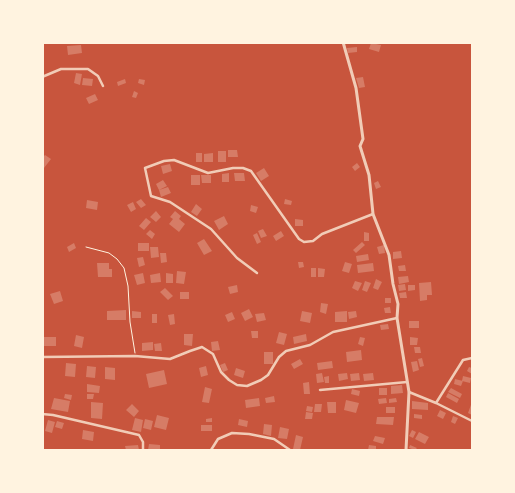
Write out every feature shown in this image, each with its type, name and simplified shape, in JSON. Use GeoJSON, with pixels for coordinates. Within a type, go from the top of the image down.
{"type":"FeatureCollection","features":[{"type":"Feature","properties":{"kind":"street"},"geometry":{"type":"LineString","coordinates":[[342,42],[356,88],[363,139],[360,146],[369,175],[373,214],[389,255],[398,304],[397,318],[409,392],[406,450]]}},
{"type":"Feature","properties":{"kind":"street"},"geometry":{"type":"LineString","coordinates":[[42,77],[61,69],[88,69],[98,76],[103,86]]}},
{"type":"Feature","properties":{"kind":"street"},"geometry":{"type":"LineString","coordinates":[[257,273],[237,258],[211,229],[170,202],[151,196],[146,168],[164,161],[174,160],[208,174],[233,168],[243,168],[251,171],[299,239],[304,242],[313,240],[322,234],[373,214]]}},
{"type":"Feature","properties":{"kind":"street"},"geometry":{"type":"LineString","coordinates":[[42,357],[135,356],[170,359],[202,347],[212,354],[221,372],[229,380],[237,385],[247,386],[268,375],[279,357],[286,351],[310,345],[333,332],[397,318]]}},
{"type":"Feature","properties":{"kind":"street"},"geometry":{"type":"LineString","coordinates":[[436,403],[463,360],[472,358]]}},
{"type":"Feature","properties":{"kind":"street"},"geometry":{"type":"LineString","coordinates":[[320,390],[407,382]]}},
{"type":"Feature","properties":{"kind":"street"},"geometry":{"type":"LineString","coordinates":[[409,392],[472,421]]}},
{"type":"Feature","properties":{"kind":"street"},"geometry":{"type":"LineString","coordinates":[[42,414],[139,436],[143,442],[143,450]]}},
{"type":"Feature","properties":{"kind":"street"},"geometry":{"type":"LineString","coordinates":[[211,450],[218,439],[232,433],[274,439],[290,450]]}},
{"type":"Feature","properties":{"kind":"path"},"geometry":{"type":"LineString","coordinates":[[86,247],[109,253],[124,268],[128,286],[130,322],[135,356]]}},
{"type":"Feature","properties":{"kind":"building"},"geometry":{"type":"Polygon","coordinates":[[[371,43],[381,45],[379,52],[369,49],[371,43]]]}},
{"type":"Feature","properties":{"kind":"building"},"geometry":{"type":"Polygon","coordinates":[[[81,45],[82,53],[68,55],[67,46],[81,45]]]}},
{"type":"Feature","properties":{"kind":"building"},"geometry":{"type":"Polygon","coordinates":[[[357,47],[357,52],[348,53],[347,48],[357,47]]]}},
{"type":"Feature","properties":{"kind":"building"},"geometry":{"type":"Polygon","coordinates":[[[76,73],[82,74],[80,85],[74,83],[76,73]]]}},
{"type":"Feature","properties":{"kind":"building"},"geometry":{"type":"Polygon","coordinates":[[[363,77],[365,87],[359,88],[356,78],[363,77]]]}},
{"type":"Feature","properties":{"kind":"building"},"geometry":{"type":"Polygon","coordinates":[[[83,78],[93,79],[92,86],[82,85],[83,78]]]}},
{"type":"Feature","properties":{"kind":"building"},"geometry":{"type":"Polygon","coordinates":[[[125,79],[126,83],[118,86],[117,82],[125,79]]]}},
{"type":"Feature","properties":{"kind":"building"},"geometry":{"type":"Polygon","coordinates":[[[139,79],[145,80],[144,85],[138,83],[139,79]]]}},
{"type":"Feature","properties":{"kind":"building"},"geometry":{"type":"Polygon","coordinates":[[[134,91],[138,93],[136,98],[132,97],[134,91]]]}},
{"type":"Feature","properties":{"kind":"building"},"geometry":{"type":"Polygon","coordinates":[[[95,94],[98,100],[89,104],[86,98],[95,94]]]}},
{"type":"Feature","properties":{"kind":"building"},"geometry":{"type":"Polygon","coordinates":[[[228,150],[237,150],[238,157],[228,157],[228,150]]]}},
{"type":"Feature","properties":{"kind":"building"},"geometry":{"type":"Polygon","coordinates":[[[218,151],[226,151],[226,162],[218,162],[218,151]]]}},
{"type":"Feature","properties":{"kind":"building"},"geometry":{"type":"Polygon","coordinates":[[[196,153],[202,153],[202,162],[196,162],[196,153]]]}},
{"type":"Feature","properties":{"kind":"building"},"geometry":{"type":"Polygon","coordinates":[[[213,153],[213,162],[204,162],[204,154],[213,153]]]}},
{"type":"Feature","properties":{"kind":"building"},"geometry":{"type":"Polygon","coordinates":[[[45,155],[51,159],[44,168],[42,167],[42,158],[45,155]]]}},
{"type":"Feature","properties":{"kind":"building"},"geometry":{"type":"Polygon","coordinates":[[[357,163],[360,167],[355,171],[352,167],[357,163]]]}},
{"type":"Feature","properties":{"kind":"building"},"geometry":{"type":"Polygon","coordinates":[[[170,164],[172,171],[163,174],[161,166],[170,164]]]}},
{"type":"Feature","properties":{"kind":"building"},"geometry":{"type":"Polygon","coordinates":[[[264,168],[269,176],[261,181],[256,173],[264,168]]]}},
{"type":"Feature","properties":{"kind":"building"},"geometry":{"type":"Polygon","coordinates":[[[229,173],[229,182],[222,182],[222,174],[229,173]]]}},
{"type":"Feature","properties":{"kind":"building"},"geometry":{"type":"Polygon","coordinates":[[[234,173],[244,173],[245,181],[235,181],[234,173]]]}},
{"type":"Feature","properties":{"kind":"building"},"geometry":{"type":"Polygon","coordinates":[[[191,175],[200,175],[200,185],[191,185],[191,175]]]}},
{"type":"Feature","properties":{"kind":"building"},"geometry":{"type":"Polygon","coordinates":[[[201,175],[211,175],[211,183],[202,183],[201,175]]]}},
{"type":"Feature","properties":{"kind":"building"},"geometry":{"type":"Polygon","coordinates":[[[163,180],[167,186],[159,190],[156,184],[163,180]]]}},
{"type":"Feature","properties":{"kind":"building"},"geometry":{"type":"Polygon","coordinates":[[[378,181],[381,187],[376,189],[374,183],[378,181]]]}},
{"type":"Feature","properties":{"kind":"building"},"geometry":{"type":"Polygon","coordinates":[[[168,187],[171,193],[161,197],[159,190],[168,187]]]}},
{"type":"Feature","properties":{"kind":"building"},"geometry":{"type":"Polygon","coordinates":[[[141,199],[146,205],[141,208],[136,202],[141,199]]]}},
{"type":"Feature","properties":{"kind":"building"},"geometry":{"type":"Polygon","coordinates":[[[285,199],[292,201],[291,205],[284,204],[285,199]]]}},
{"type":"Feature","properties":{"kind":"building"},"geometry":{"type":"Polygon","coordinates":[[[87,200],[98,202],[97,210],[86,208],[87,200]]]}},
{"type":"Feature","properties":{"kind":"building"},"geometry":{"type":"Polygon","coordinates":[[[133,202],[136,209],[131,212],[127,205],[133,202]]]}},
{"type":"Feature","properties":{"kind":"building"},"geometry":{"type":"Polygon","coordinates":[[[196,204],[202,209],[197,216],[191,212],[196,204]]]}},
{"type":"Feature","properties":{"kind":"building"},"geometry":{"type":"Polygon","coordinates":[[[251,205],[258,207],[256,213],[250,211],[251,205]]]}},
{"type":"Feature","properties":{"kind":"building"},"geometry":{"type":"Polygon","coordinates":[[[156,211],[161,217],[156,222],[150,217],[156,211]]]}},
{"type":"Feature","properties":{"kind":"building"},"geometry":{"type":"Polygon","coordinates":[[[175,211],[181,216],[179,219],[185,224],[179,232],[169,224],[173,219],[170,217],[175,211]]]}},
{"type":"Feature","properties":{"kind":"building"},"geometry":{"type":"Polygon","coordinates":[[[224,216],[228,224],[219,230],[214,221],[224,216]]]}},
{"type":"Feature","properties":{"kind":"building"},"geometry":{"type":"Polygon","coordinates":[[[146,218],[151,222],[144,230],[139,226],[146,218]]]}},
{"type":"Feature","properties":{"kind":"building"},"geometry":{"type":"Polygon","coordinates":[[[295,219],[303,220],[303,226],[295,226],[295,219]]]}},
{"type":"Feature","properties":{"kind":"building"},"geometry":{"type":"Polygon","coordinates":[[[263,229],[267,236],[261,238],[258,231],[263,229]]]}},
{"type":"Feature","properties":{"kind":"building"},"geometry":{"type":"Polygon","coordinates":[[[150,230],[155,234],[152,239],[146,234],[150,230]]]}},
{"type":"Feature","properties":{"kind":"building"},"geometry":{"type":"Polygon","coordinates":[[[281,231],[284,236],[276,241],[273,236],[281,231]]]}},
{"type":"Feature","properties":{"kind":"building"},"geometry":{"type":"Polygon","coordinates":[[[364,232],[369,233],[369,241],[364,241],[364,232]]]}},
{"type":"Feature","properties":{"kind":"building"},"geometry":{"type":"Polygon","coordinates":[[[257,233],[261,242],[257,244],[253,235],[257,233]]]}},
{"type":"Feature","properties":{"kind":"building"},"geometry":{"type":"Polygon","coordinates":[[[204,239],[212,251],[204,255],[197,243],[204,239]]]}},
{"type":"Feature","properties":{"kind":"building"},"geometry":{"type":"Polygon","coordinates":[[[362,242],[365,245],[356,253],[353,250],[362,242]]]}},
{"type":"Feature","properties":{"kind":"building"},"geometry":{"type":"Polygon","coordinates":[[[74,243],[76,248],[69,252],[67,247],[74,243]]]}},
{"type":"Feature","properties":{"kind":"building"},"geometry":{"type":"Polygon","coordinates":[[[138,243],[149,243],[149,251],[138,251],[138,243]]]}},
{"type":"Feature","properties":{"kind":"building"},"geometry":{"type":"Polygon","coordinates":[[[384,245],[385,253],[379,254],[377,247],[384,245]]]}},
{"type":"Feature","properties":{"kind":"building"},"geometry":{"type":"Polygon","coordinates":[[[150,247],[158,247],[159,257],[151,258],[150,247]]]}},
{"type":"Feature","properties":{"kind":"building"},"geometry":{"type":"Polygon","coordinates":[[[401,251],[402,258],[393,259],[393,252],[401,251]]]}},
{"type":"Feature","properties":{"kind":"building"},"geometry":{"type":"Polygon","coordinates":[[[160,253],[166,253],[167,262],[161,263],[160,253]]]}},
{"type":"Feature","properties":{"kind":"building"},"geometry":{"type":"Polygon","coordinates":[[[368,254],[369,260],[357,262],[356,256],[368,254]]]}},
{"type":"Feature","properties":{"kind":"building"},"geometry":{"type":"Polygon","coordinates":[[[143,257],[145,265],[139,267],[137,258],[143,257]]]}},
{"type":"Feature","properties":{"kind":"building"},"geometry":{"type":"Polygon","coordinates":[[[298,262],[303,262],[304,267],[299,268],[298,262]]]}},
{"type":"Feature","properties":{"kind":"building"},"geometry":{"type":"Polygon","coordinates":[[[345,262],[352,264],[349,273],[342,271],[345,262]]]}},
{"type":"Feature","properties":{"kind":"building"},"geometry":{"type":"Polygon","coordinates":[[[97,263],[109,263],[109,269],[112,269],[112,277],[98,277],[97,263]]]}},
{"type":"Feature","properties":{"kind":"building"},"geometry":{"type":"Polygon","coordinates":[[[373,263],[374,271],[358,273],[357,265],[373,263]]]}},
{"type":"Feature","properties":{"kind":"building"},"geometry":{"type":"Polygon","coordinates":[[[405,265],[406,271],[399,271],[398,266],[405,265]]]}},
{"type":"Feature","properties":{"kind":"building"},"geometry":{"type":"Polygon","coordinates":[[[311,268],[316,268],[316,277],[311,277],[311,268]]]}},
{"type":"Feature","properties":{"kind":"building"},"geometry":{"type":"Polygon","coordinates":[[[318,268],[325,269],[324,277],[318,277],[318,268]]]}},
{"type":"Feature","properties":{"kind":"building"},"geometry":{"type":"Polygon","coordinates":[[[177,271],[186,272],[184,284],[176,283],[177,271]]]}},
{"type":"Feature","properties":{"kind":"building"},"geometry":{"type":"Polygon","coordinates":[[[143,273],[145,283],[137,285],[134,275],[143,273]]]}},
{"type":"Feature","properties":{"kind":"building"},"geometry":{"type":"Polygon","coordinates":[[[160,273],[161,282],[151,283],[150,275],[160,273]]]}},
{"type":"Feature","properties":{"kind":"building"},"geometry":{"type":"Polygon","coordinates":[[[166,273],[173,274],[173,283],[166,283],[166,273]]]}},
{"type":"Feature","properties":{"kind":"building"},"geometry":{"type":"Polygon","coordinates":[[[408,276],[409,282],[399,284],[398,277],[408,276]]]}},
{"type":"Feature","properties":{"kind":"building"},"geometry":{"type":"Polygon","coordinates":[[[376,279],[382,282],[378,290],[373,288],[376,279]]]}},
{"type":"Feature","properties":{"kind":"building"},"geometry":{"type":"Polygon","coordinates":[[[355,281],[362,283],[358,291],[352,288],[355,281]]]}},
{"type":"Feature","properties":{"kind":"building"},"geometry":{"type":"Polygon","coordinates":[[[365,281],[371,283],[367,292],[362,290],[365,281]]]}},
{"type":"Feature","properties":{"kind":"building"},"geometry":{"type":"Polygon","coordinates":[[[431,282],[432,295],[427,295],[427,300],[420,301],[419,283],[431,282]]]}},
{"type":"Feature","properties":{"kind":"building"},"geometry":{"type":"Polygon","coordinates":[[[405,284],[406,290],[399,291],[398,285],[405,284]]]}},
{"type":"Feature","properties":{"kind":"building"},"geometry":{"type":"Polygon","coordinates":[[[237,285],[238,292],[230,294],[228,287],[237,285]]]}},
{"type":"Feature","properties":{"kind":"building"},"geometry":{"type":"Polygon","coordinates":[[[408,285],[415,285],[415,290],[408,291],[408,285]]]}},
{"type":"Feature","properties":{"kind":"building"},"geometry":{"type":"Polygon","coordinates":[[[165,288],[173,296],[168,300],[160,292],[165,288]]]}},
{"type":"Feature","properties":{"kind":"building"},"geometry":{"type":"Polygon","coordinates":[[[60,291],[63,301],[54,304],[50,294],[60,291]]]}},
{"type":"Feature","properties":{"kind":"building"},"geometry":{"type":"Polygon","coordinates":[[[180,292],[189,292],[189,299],[180,299],[180,292]]]}},
{"type":"Feature","properties":{"kind":"building"},"geometry":{"type":"Polygon","coordinates":[[[406,292],[407,298],[400,298],[399,293],[406,292]]]}},
{"type":"Feature","properties":{"kind":"building"},"geometry":{"type":"Polygon","coordinates":[[[385,298],[391,298],[391,303],[385,303],[385,298]]]}},
{"type":"Feature","properties":{"kind":"building"},"geometry":{"type":"Polygon","coordinates":[[[321,303],[328,304],[326,314],[320,312],[321,303]]]}},
{"type":"Feature","properties":{"kind":"building"},"geometry":{"type":"Polygon","coordinates":[[[390,307],[391,313],[385,313],[384,308],[390,307]]]}},
{"type":"Feature","properties":{"kind":"building"},"geometry":{"type":"Polygon","coordinates":[[[249,309],[253,317],[245,321],[241,313],[249,309]]]}},
{"type":"Feature","properties":{"kind":"building"},"geometry":{"type":"Polygon","coordinates":[[[126,310],[126,320],[107,320],[107,311],[126,310]]]}},
{"type":"Feature","properties":{"kind":"building"},"geometry":{"type":"Polygon","coordinates":[[[132,311],[141,312],[141,318],[132,318],[132,311]]]}},
{"type":"Feature","properties":{"kind":"building"},"geometry":{"type":"Polygon","coordinates":[[[302,311],[312,313],[310,323],[300,321],[302,311]]]}},
{"type":"Feature","properties":{"kind":"building"},"geometry":{"type":"Polygon","coordinates":[[[347,311],[347,322],[335,322],[335,312],[347,311]]]}},
{"type":"Feature","properties":{"kind":"building"},"geometry":{"type":"Polygon","coordinates":[[[356,311],[357,317],[349,319],[348,312],[356,311]]]}},
{"type":"Feature","properties":{"kind":"building"},"geometry":{"type":"Polygon","coordinates":[[[232,312],[235,319],[228,322],[225,315],[232,312]]]}},
{"type":"Feature","properties":{"kind":"building"},"geometry":{"type":"Polygon","coordinates":[[[264,313],[266,320],[257,322],[255,314],[264,313]]]}},
{"type":"Feature","properties":{"kind":"building"},"geometry":{"type":"Polygon","coordinates":[[[152,314],[157,314],[157,323],[152,323],[152,314]]]}},
{"type":"Feature","properties":{"kind":"building"},"geometry":{"type":"Polygon","coordinates":[[[174,314],[175,324],[170,325],[168,315],[174,314]]]}},
{"type":"Feature","properties":{"kind":"building"},"geometry":{"type":"Polygon","coordinates":[[[409,321],[419,321],[419,328],[409,328],[409,321]]]}},
{"type":"Feature","properties":{"kind":"building"},"geometry":{"type":"Polygon","coordinates":[[[388,324],[389,329],[381,330],[380,325],[388,324]]]}},
{"type":"Feature","properties":{"kind":"building"},"geometry":{"type":"Polygon","coordinates":[[[251,331],[258,331],[258,338],[252,338],[251,331]]]}},
{"type":"Feature","properties":{"kind":"building"},"geometry":{"type":"Polygon","coordinates":[[[279,332],[287,334],[284,345],[276,343],[279,332]]]}},
{"type":"Feature","properties":{"kind":"building"},"geometry":{"type":"Polygon","coordinates":[[[184,334],[193,334],[192,346],[184,345],[184,334]]]}},
{"type":"Feature","properties":{"kind":"building"},"geometry":{"type":"Polygon","coordinates":[[[306,334],[307,341],[294,344],[293,337],[306,334]]]}},
{"type":"Feature","properties":{"kind":"building"},"geometry":{"type":"Polygon","coordinates":[[[76,335],[84,337],[82,348],[74,346],[76,335]]]}},
{"type":"Feature","properties":{"kind":"building"},"geometry":{"type":"Polygon","coordinates":[[[44,337],[56,337],[56,346],[44,346],[44,337]]]}},
{"type":"Feature","properties":{"kind":"building"},"geometry":{"type":"Polygon","coordinates":[[[360,337],[365,338],[363,346],[358,344],[360,337]]]}},
{"type":"Feature","properties":{"kind":"building"},"geometry":{"type":"Polygon","coordinates":[[[410,337],[418,338],[417,345],[410,345],[410,337]]]}},
{"type":"Feature","properties":{"kind":"building"},"geometry":{"type":"Polygon","coordinates":[[[218,341],[220,350],[212,351],[211,342],[218,341]]]}},
{"type":"Feature","properties":{"kind":"building"},"geometry":{"type":"Polygon","coordinates":[[[153,342],[153,350],[142,351],[142,343],[153,342]]]}},
{"type":"Feature","properties":{"kind":"building"},"geometry":{"type":"Polygon","coordinates":[[[161,343],[162,351],[155,351],[154,344],[161,343]]]}},
{"type":"Feature","properties":{"kind":"building"},"geometry":{"type":"Polygon","coordinates":[[[414,347],[420,347],[421,353],[415,353],[414,347]]]}},
{"type":"Feature","properties":{"kind":"building"},"geometry":{"type":"Polygon","coordinates":[[[361,350],[362,360],[347,362],[346,352],[361,350]]]}},
{"type":"Feature","properties":{"kind":"building"},"geometry":{"type":"Polygon","coordinates":[[[264,352],[273,352],[273,364],[264,364],[264,352]]]}},
{"type":"Feature","properties":{"kind":"building"},"geometry":{"type":"Polygon","coordinates":[[[422,358],[424,366],[420,367],[418,359],[422,358]]]}},
{"type":"Feature","properties":{"kind":"building"},"geometry":{"type":"Polygon","coordinates":[[[300,359],[303,364],[294,369],[291,364],[300,359]]]}},
{"type":"Feature","properties":{"kind":"building"},"geometry":{"type":"Polygon","coordinates":[[[332,361],[333,368],[318,370],[317,363],[332,361]]]}},
{"type":"Feature","properties":{"kind":"building"},"geometry":{"type":"Polygon","coordinates":[[[417,361],[419,370],[413,372],[411,362],[417,361]]]}},
{"type":"Feature","properties":{"kind":"building"},"geometry":{"type":"Polygon","coordinates":[[[66,363],[76,364],[75,377],[65,376],[66,363]]]}},
{"type":"Feature","properties":{"kind":"building"},"geometry":{"type":"Polygon","coordinates":[[[225,363],[228,370],[223,372],[220,365],[225,363]]]}},
{"type":"Feature","properties":{"kind":"building"},"geometry":{"type":"Polygon","coordinates":[[[87,366],[96,367],[95,378],[86,377],[87,366]]]}},
{"type":"Feature","properties":{"kind":"building"},"geometry":{"type":"Polygon","coordinates":[[[206,366],[208,375],[201,377],[199,368],[206,366]]]}},
{"type":"Feature","properties":{"kind":"building"},"geometry":{"type":"Polygon","coordinates":[[[105,367],[115,368],[115,380],[105,379],[105,367]]]}},
{"type":"Feature","properties":{"kind":"building"},"geometry":{"type":"Polygon","coordinates":[[[469,367],[472,368],[472,374],[467,371],[469,367]]]}},
{"type":"Feature","properties":{"kind":"building"},"geometry":{"type":"Polygon","coordinates":[[[236,368],[245,371],[243,378],[234,375],[236,368]]]}},
{"type":"Feature","properties":{"kind":"building"},"geometry":{"type":"Polygon","coordinates":[[[164,370],[167,384],[149,388],[146,374],[164,370]]]}},
{"type":"Feature","properties":{"kind":"building"},"geometry":{"type":"Polygon","coordinates":[[[322,373],[324,382],[317,383],[316,374],[322,373]]]}},
{"type":"Feature","properties":{"kind":"building"},"geometry":{"type":"Polygon","coordinates":[[[347,373],[348,379],[339,381],[338,374],[347,373]]]}},
{"type":"Feature","properties":{"kind":"building"},"geometry":{"type":"Polygon","coordinates":[[[359,373],[360,380],[351,381],[350,374],[359,373]]]}},
{"type":"Feature","properties":{"kind":"building"},"geometry":{"type":"Polygon","coordinates":[[[373,373],[374,380],[364,381],[363,374],[373,373]]]}},
{"type":"Feature","properties":{"kind":"building"},"geometry":{"type":"Polygon","coordinates":[[[329,376],[329,383],[325,383],[324,377],[329,376]]]}},
{"type":"Feature","properties":{"kind":"building"},"geometry":{"type":"Polygon","coordinates":[[[463,376],[471,378],[470,383],[462,381],[463,376]]]}},
{"type":"Feature","properties":{"kind":"building"},"geometry":{"type":"Polygon","coordinates":[[[455,379],[463,381],[461,386],[454,384],[455,379]]]}},
{"type":"Feature","properties":{"kind":"building"},"geometry":{"type":"Polygon","coordinates":[[[309,382],[310,394],[304,394],[303,383],[309,382]]]}},
{"type":"Feature","properties":{"kind":"building"},"geometry":{"type":"Polygon","coordinates":[[[87,384],[100,386],[99,393],[87,392],[87,384]]]}},
{"type":"Feature","properties":{"kind":"building"},"geometry":{"type":"Polygon","coordinates":[[[402,385],[403,393],[391,394],[391,386],[402,385]]]}},
{"type":"Feature","properties":{"kind":"building"},"geometry":{"type":"Polygon","coordinates":[[[205,387],[212,389],[209,403],[202,402],[205,387]]]}},
{"type":"Feature","properties":{"kind":"building"},"geometry":{"type":"Polygon","coordinates":[[[379,388],[387,388],[387,395],[379,395],[379,388]]]}},
{"type":"Feature","properties":{"kind":"building"},"geometry":{"type":"Polygon","coordinates":[[[451,388],[462,394],[460,398],[448,392],[451,388]]]}},
{"type":"Feature","properties":{"kind":"building"},"geometry":{"type":"Polygon","coordinates":[[[352,389],[360,391],[359,396],[351,394],[352,389]]]}},
{"type":"Feature","properties":{"kind":"building"},"geometry":{"type":"Polygon","coordinates":[[[448,393],[459,399],[457,403],[446,397],[448,393]]]}},
{"type":"Feature","properties":{"kind":"building"},"geometry":{"type":"Polygon","coordinates":[[[65,394],[72,395],[71,400],[64,398],[65,394]]]}},
{"type":"Feature","properties":{"kind":"building"},"geometry":{"type":"Polygon","coordinates":[[[87,394],[94,394],[93,399],[87,399],[87,394]]]}},
{"type":"Feature","properties":{"kind":"building"},"geometry":{"type":"Polygon","coordinates":[[[274,396],[275,402],[266,403],[265,398],[274,396]]]}},
{"type":"Feature","properties":{"kind":"building"},"geometry":{"type":"Polygon","coordinates":[[[54,398],[70,401],[68,412],[51,409],[54,398]]]}},
{"type":"Feature","properties":{"kind":"building"},"geometry":{"type":"Polygon","coordinates":[[[259,398],[260,406],[246,408],[245,400],[259,398]]]}},
{"type":"Feature","properties":{"kind":"building"},"geometry":{"type":"Polygon","coordinates":[[[386,398],[387,403],[379,404],[378,399],[386,398]]]}},
{"type":"Feature","properties":{"kind":"building"},"geometry":{"type":"Polygon","coordinates":[[[396,398],[397,402],[389,403],[389,399],[396,398]]]}},
{"type":"Feature","properties":{"kind":"building"},"geometry":{"type":"Polygon","coordinates":[[[346,400],[359,403],[356,413],[344,410],[346,400]]]}},
{"type":"Feature","properties":{"kind":"building"},"geometry":{"type":"Polygon","coordinates":[[[412,401],[428,403],[428,410],[412,409],[412,401]]]}},
{"type":"Feature","properties":{"kind":"building"},"geometry":{"type":"Polygon","coordinates":[[[91,402],[103,403],[102,419],[91,418],[91,402]]]}},
{"type":"Feature","properties":{"kind":"building"},"geometry":{"type":"Polygon","coordinates":[[[327,402],[336,402],[336,413],[328,413],[327,402]]]}},
{"type":"Feature","properties":{"kind":"building"},"geometry":{"type":"Polygon","coordinates":[[[472,402],[472,415],[468,413],[472,402]]]}},
{"type":"Feature","properties":{"kind":"building"},"geometry":{"type":"Polygon","coordinates":[[[132,404],[139,411],[134,417],[126,410],[132,404]]]}},
{"type":"Feature","properties":{"kind":"building"},"geometry":{"type":"Polygon","coordinates":[[[315,404],[322,404],[321,412],[314,412],[315,404]]]}},
{"type":"Feature","properties":{"kind":"building"},"geometry":{"type":"Polygon","coordinates":[[[307,406],[313,407],[312,412],[306,411],[307,406]]]}},
{"type":"Feature","properties":{"kind":"building"},"geometry":{"type":"Polygon","coordinates":[[[386,407],[395,407],[395,413],[386,413],[386,407]]]}},
{"type":"Feature","properties":{"kind":"building"},"geometry":{"type":"Polygon","coordinates":[[[440,410],[446,413],[443,419],[437,416],[440,410]]]}},
{"type":"Feature","properties":{"kind":"building"},"geometry":{"type":"Polygon","coordinates":[[[306,412],[313,413],[312,419],[305,419],[306,412]]]}},
{"type":"Feature","properties":{"kind":"building"},"geometry":{"type":"Polygon","coordinates":[[[414,414],[422,415],[422,419],[414,418],[414,414]]]}},
{"type":"Feature","properties":{"kind":"building"},"geometry":{"type":"Polygon","coordinates":[[[157,415],[169,418],[166,430],[154,427],[157,415]]]}},
{"type":"Feature","properties":{"kind":"building"},"geometry":{"type":"Polygon","coordinates":[[[453,416],[458,418],[455,424],[451,422],[453,416]]]}},
{"type":"Feature","properties":{"kind":"building"},"geometry":{"type":"Polygon","coordinates":[[[377,417],[394,417],[393,425],[376,424],[377,417]]]}},
{"type":"Feature","properties":{"kind":"building"},"geometry":{"type":"Polygon","coordinates":[[[135,418],[143,420],[141,432],[132,430],[135,418]]]}},
{"type":"Feature","properties":{"kind":"building"},"geometry":{"type":"Polygon","coordinates":[[[212,418],[212,422],[206,422],[206,419],[212,418]]]}},
{"type":"Feature","properties":{"kind":"building"},"geometry":{"type":"Polygon","coordinates":[[[145,419],[153,421],[151,430],[143,428],[145,419]]]}},
{"type":"Feature","properties":{"kind":"building"},"geometry":{"type":"Polygon","coordinates":[[[239,419],[248,421],[247,427],[238,425],[239,419]]]}},
{"type":"Feature","properties":{"kind":"building"},"geometry":{"type":"Polygon","coordinates":[[[48,420],[55,422],[52,433],[45,431],[48,420]]]}},
{"type":"Feature","properties":{"kind":"building"},"geometry":{"type":"Polygon","coordinates":[[[57,421],[64,423],[62,429],[55,427],[57,421]]]}},
{"type":"Feature","properties":{"kind":"building"},"geometry":{"type":"Polygon","coordinates":[[[264,424],[272,425],[271,436],[263,434],[264,424]]]}},
{"type":"Feature","properties":{"kind":"building"},"geometry":{"type":"Polygon","coordinates":[[[201,425],[212,425],[212,431],[201,431],[201,425]]]}},
{"type":"Feature","properties":{"kind":"building"},"geometry":{"type":"Polygon","coordinates":[[[280,427],[289,429],[287,439],[278,438],[280,427]]]}},
{"type":"Feature","properties":{"kind":"building"},"geometry":{"type":"Polygon","coordinates":[[[83,430],[94,432],[93,441],[82,439],[83,430]]]}},
{"type":"Feature","properties":{"kind":"building"},"geometry":{"type":"Polygon","coordinates":[[[412,430],[416,432],[413,438],[409,436],[412,430]]]}},
{"type":"Feature","properties":{"kind":"building"},"geometry":{"type":"Polygon","coordinates":[[[419,432],[429,437],[425,444],[415,439],[419,432]]]}},
{"type":"Feature","properties":{"kind":"building"},"geometry":{"type":"Polygon","coordinates":[[[296,435],[303,437],[300,450],[293,449],[296,435]]]}},
{"type":"Feature","properties":{"kind":"building"},"geometry":{"type":"Polygon","coordinates":[[[375,436],[385,438],[383,444],[373,441],[375,436]]]}},
{"type":"Feature","properties":{"kind":"building"},"geometry":{"type":"Polygon","coordinates":[[[149,444],[160,445],[160,450],[148,450],[149,444]]]}},
{"type":"Feature","properties":{"kind":"building"},"geometry":{"type":"Polygon","coordinates":[[[138,445],[139,450],[126,450],[125,446],[138,445]]]}},
{"type":"Feature","properties":{"kind":"building"},"geometry":{"type":"Polygon","coordinates":[[[369,445],[376,446],[376,450],[368,450],[369,445]]]}},
{"type":"Feature","properties":{"kind":"building"},"geometry":{"type":"Polygon","coordinates":[[[410,445],[417,448],[415,450],[409,448],[410,445]]]}}]}
